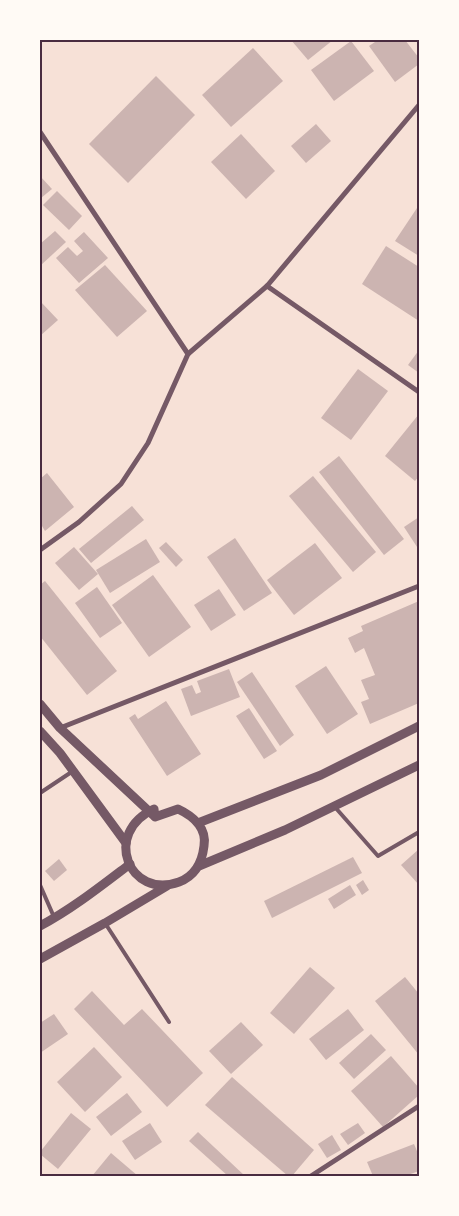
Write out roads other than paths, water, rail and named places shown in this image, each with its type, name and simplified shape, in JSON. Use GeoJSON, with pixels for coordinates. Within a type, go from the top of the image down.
{"type":"FeatureCollection","features":[{"type":"Feature","properties":{"kind":"street"},"geometry":{"type":"LineString","coordinates":[[40,550],[79,522],[120,484],[148,443],[188,354],[267,286],[419,105]]}},
{"type":"Feature","properties":{"kind":"street"},"geometry":{"type":"LineString","coordinates":[[40,132],[188,354]]}},
{"type":"Feature","properties":{"kind":"street"},"geometry":{"type":"LineString","coordinates":[[267,286],[419,392]]}},
{"type":"Feature","properties":{"kind":"street"},"geometry":{"type":"LineString","coordinates":[[60,728],[419,586]]}},
{"type":"Feature","properties":{"kind":"street"},"geometry":{"type":"LineString","coordinates":[[40,704],[60,728],[155,816]]}},
{"type":"Feature","properties":{"kind":"street"},"geometry":{"type":"LineString","coordinates":[[198,823],[321,776],[419,726]]}},
{"type":"Feature","properties":{"kind":"street"},"geometry":{"type":"LineString","coordinates":[[40,731],[60,753],[126,843]]}},
{"type":"Feature","properties":{"kind":"street"},"geometry":{"type":"LineString","coordinates":[[199,866],[285,830],[419,765]]}},
{"type":"Feature","properties":{"kind":"street"},"geometry":{"type":"LineString","coordinates":[[155,816],[154,809],[143,814],[134,822],[128,832],[126,854],[130,864],[143,880],[167,886]]}},
{"type":"Feature","properties":{"kind":"street"},"geometry":{"type":"LineString","coordinates":[[40,959],[167,886],[189,878],[199,866],[205,844],[204,833],[198,823],[189,814],[178,809],[155,816]]}},
{"type":"Feature","properties":{"kind":"street"},"geometry":{"type":"LineString","coordinates":[[40,926],[96,890],[130,864]]}},
{"type":"Feature","properties":{"kind":"street"},"geometry":{"type":"LineString","coordinates":[[311,1176],[419,1106]]}},
{"type":"Feature","properties":{"kind":"lane"},"geometry":{"type":"LineString","coordinates":[[40,793],[73,771]]}},
{"type":"Feature","properties":{"kind":"lane"},"geometry":{"type":"LineString","coordinates":[[334,806],[378,856],[419,832]]}},
{"type":"Feature","properties":{"kind":"lane"},"geometry":{"type":"LineString","coordinates":[[40,885],[54,918]]}},
{"type":"Feature","properties":{"kind":"lane"},"geometry":{"type":"LineString","coordinates":[[105,923],[169,1022]]}}]}
